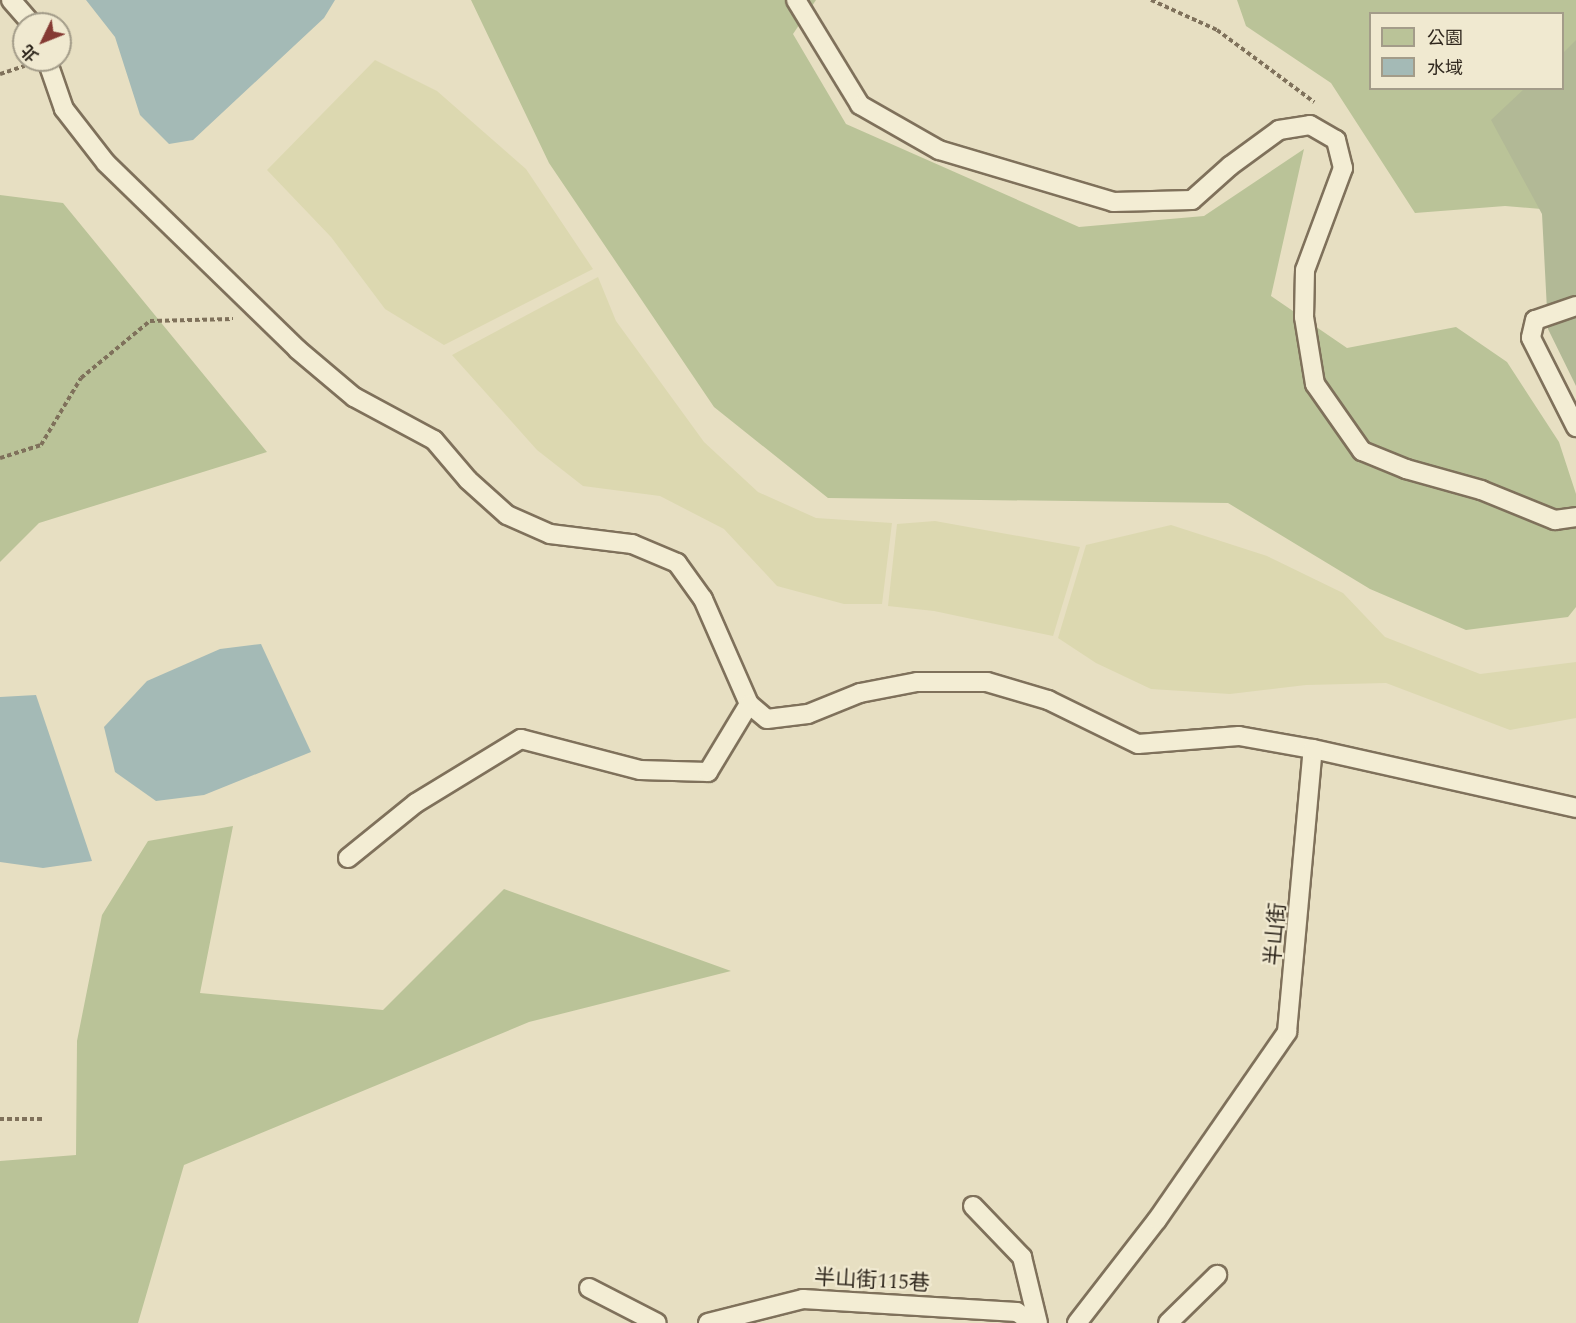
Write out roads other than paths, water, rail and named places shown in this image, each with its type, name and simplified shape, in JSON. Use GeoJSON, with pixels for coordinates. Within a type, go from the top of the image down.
{"type":"FeatureCollection","features":[{"type":"Feature","properties":{"kind":"lane"},"geometry":{"type":"LineString","coordinates":[[11,0],[22,12]]}},
{"type":"Feature","properties":{"kind":"lane"},"geometry":{"type":"LineString","coordinates":[[796,0],[861,105],[939,150],[1113,202],[1192,200],[1230,166],[1279,130],[1310,125],[1336,140],[1343,168],[1305,270],[1304,317],[1316,384],[1362,451],[1406,469],[1481,490],[1555,520],[1576,517]]}},
{"type":"Feature","properties":{"kind":"lane"},"geometry":{"type":"LineString","coordinates":[[45,72],[64,109],[106,163],[266,319],[354,397],[434,440],[468,480],[507,515],[550,534],[632,544],[677,563],[703,599],[749,704],[767,719],[808,714],[860,693],[917,682],[987,682],[1048,700],[1138,744],[1239,736],[1314,749],[1576,808]]}},
{"type":"Feature","properties":{"kind":"lane"},"geometry":{"type":"LineString","coordinates":[[1576,306],[1535,320],[1531,338],[1576,427]]}},
{"type":"Feature","properties":{"kind":"lane"},"geometry":{"type":"LineString","coordinates":[[348,858],[416,803],[521,739],[640,770],[708,772],[749,704]]}},
{"type":"Feature","properties":{"kind":"lane","name":"半山街"},"geometry":{"type":"LineString","coordinates":[[1077,1323],[1157,1220],[1287,1032],[1314,749]]}},
{"type":"Feature","properties":{"kind":"lane"},"geometry":{"type":"LineString","coordinates":[[973,1206],[1022,1257],[1038,1323]]}},
{"type":"Feature","properties":{"kind":"lane"},"geometry":{"type":"LineString","coordinates":[[1168,1323],[1217,1275]]}},
{"type":"Feature","properties":{"kind":"lane"},"geometry":{"type":"LineString","coordinates":[[589,1288],[657,1323]]}},
{"type":"Feature","properties":{"kind":"lane","name":"半山街115巷"},"geometry":{"type":"LineString","coordinates":[[708,1323],[803,1299],[1017,1312],[1032,1323]]}},
{"type":"Feature","properties":{"kind":"water"},"geometry":{"type":"Polygon","coordinates":[[[86,0],[335,0],[324,18],[193,140],[169,144],[140,115],[115,37],[86,0]]]}},
{"type":"Feature","properties":{"kind":"water"},"geometry":{"type":"Polygon","coordinates":[[[261,644],[311,752],[204,795],[156,801],[115,772],[104,727],[147,681],[220,649],[261,644]]]}},
{"type":"Feature","properties":{"kind":"water"},"geometry":{"type":"Polygon","coordinates":[[[36,695],[92,861],[43,868],[0,862],[0,697],[36,695]]]}}]}
